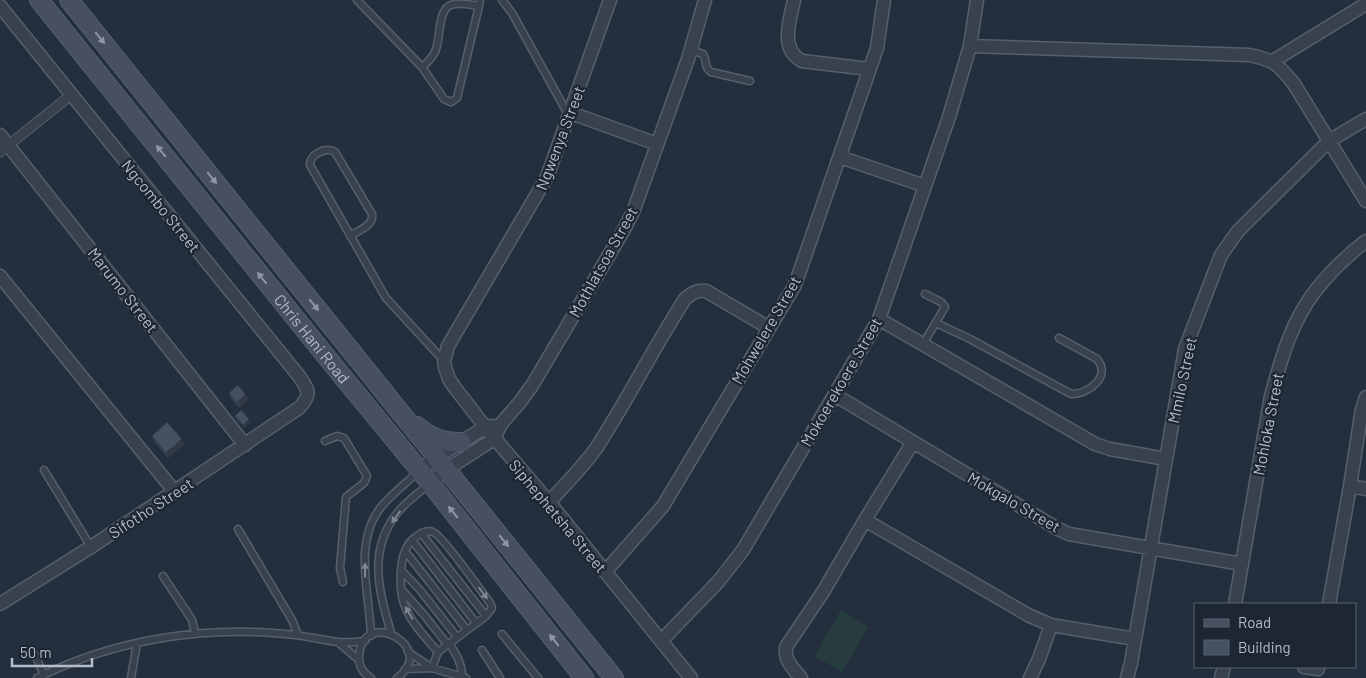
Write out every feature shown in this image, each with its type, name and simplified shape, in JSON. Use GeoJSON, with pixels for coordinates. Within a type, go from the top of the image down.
{"type":"FeatureCollection","features":[{"type":"Feature","properties":{"kind":"main road","name":"Chris Hani Road"},"geometry":{"type":"LineString","coordinates":[[39,0],[584,678]]}},
{"type":"Feature","properties":{"kind":"main road","name":"Chris Hani Road"},"geometry":{"type":"LineString","coordinates":[[69,0],[614,678]]}},
{"type":"Feature","properties":{"kind":"main road"},"geometry":{"type":"LineString","coordinates":[[404,417],[435,438],[446,442],[461,442]]}},
{"type":"Feature","properties":{"kind":"street","name":"Ngwenya Street"},"geometry":{"type":"LineString","coordinates":[[444,361],[448,346],[547,177],[610,0]]}},
{"type":"Feature","properties":{"kind":"street","name":"Mothlatsoa Street"},"geometry":{"type":"LineString","coordinates":[[494,438],[500,424],[533,384],[622,233],[637,202],[691,50],[705,0]]}},
{"type":"Feature","properties":{"kind":"street"},"geometry":{"type":"LineString","coordinates":[[794,0],[787,38],[796,58],[869,69]]}},
{"type":"Feature","properties":{"kind":"street","name":"Mohwelere Street"},"geometry":{"type":"LineString","coordinates":[[605,572],[663,506],[795,285],[877,48],[884,0]]}},
{"type":"Feature","properties":{"kind":"street","name":"Mokoerekoere Street"},"geometry":{"type":"LineString","coordinates":[[661,641],[718,582],[739,556],[879,319],[949,117],[970,46],[977,0]]}},
{"type":"Feature","properties":{"kind":"street"},"geometry":{"type":"LineString","coordinates":[[1273,61],[1366,4]]}},
{"type":"Feature","properties":{"kind":"street","name":"Ngcombo Street"},"geometry":{"type":"LineString","coordinates":[[0,6],[299,376],[309,393],[308,398],[300,408]]}},
{"type":"Feature","properties":{"kind":"street"},"geometry":{"type":"LineString","coordinates":[[970,46],[1249,55],[1273,61],[1294,84],[1366,201]]}},
{"type":"Feature","properties":{"kind":"street"},"geometry":{"type":"LineString","coordinates":[[4,148],[71,94]]}},
{"type":"Feature","properties":{"kind":"street"},"geometry":{"type":"LineString","coordinates":[[570,115],[657,144]]}},
{"type":"Feature","properties":{"kind":"street","name":"Mmilo Street"},"geometry":{"type":"LineString","coordinates":[[1127,678],[1185,349],[1221,255],[1238,231],[1329,141],[1366,118]]}},
{"type":"Feature","properties":{"kind":"street","name":"Marumo Street"},"geometry":{"type":"LineString","coordinates":[[0,135],[4,148],[245,445]]}},
{"type":"Feature","properties":{"kind":"street"},"geometry":{"type":"LineString","coordinates":[[840,157],[925,186]]}},
{"type":"Feature","properties":{"kind":"street","name":"Mohloka Street"},"geometry":{"type":"LineString","coordinates":[[1235,603],[1271,396],[1278,368],[1293,329],[1316,289],[1366,241]]}},
{"type":"Feature","properties":{"kind":"street"},"geometry":{"type":"LineString","coordinates":[[0,276],[174,492]]}},
{"type":"Feature","properties":{"kind":"street"},"geometry":{"type":"LineString","coordinates":[[549,502],[597,447],[668,326],[689,295],[695,291],[706,291],[769,328]]}},
{"type":"Feature","properties":{"kind":"street"},"geometry":{"type":"LineString","coordinates":[[879,319],[1095,444],[1110,449],[1166,459]]}},
{"type":"Feature","properties":{"kind":"street","name":"Siphephetsha Street"},"geometry":{"type":"LineString","coordinates":[[444,361],[449,379],[494,438],[549,502],[690,678]]}},
{"type":"Feature","properties":{"kind":"street","name":"Mokgalo Street"},"geometry":{"type":"LineString","coordinates":[[835,395],[1069,534],[1242,564]]}},
{"type":"Feature","properties":{"kind":"street"},"geometry":{"type":"LineString","coordinates":[[1329,603],[1362,409],[1366,397]]}},
{"type":"Feature","properties":{"kind":"street","name":"Sifotho Street"},"geometry":{"type":"LineString","coordinates":[[0,604],[91,547],[300,408]]}},
{"type":"Feature","properties":{"kind":"street"},"geometry":{"type":"LineString","coordinates":[[424,477],[441,464],[461,442],[486,427],[500,424]]}},
{"type":"Feature","properties":{"kind":"street"},"geometry":{"type":"LineString","coordinates":[[441,464],[494,438]]}},
{"type":"Feature","properties":{"kind":"street"},"geometry":{"type":"LineString","coordinates":[[801,678],[788,663],[786,647],[823,592],[913,442]]}},
{"type":"Feature","properties":{"kind":"street"},"geometry":{"type":"LineString","coordinates":[[1350,486],[1366,489]]}},
{"type":"Feature","properties":{"kind":"street"},"geometry":{"type":"LineString","coordinates":[[865,520],[1028,615],[1051,624],[1135,639]]}},
{"type":"Feature","properties":{"kind":"street"},"geometry":{"type":"LineString","coordinates":[[1030,678],[1039,659],[1051,624]]}},
{"type":"Feature","properties":{"kind":"lane"},"geometry":{"type":"LineString","coordinates":[[357,0],[422,67],[447,102],[457,98],[479,3],[452,4],[448,7],[442,16],[435,52],[422,67]]}},
{"type":"Feature","properties":{"kind":"lane"},"geometry":{"type":"LineString","coordinates":[[502,0],[512,13],[570,115]]}},
{"type":"Feature","properties":{"kind":"lane"},"geometry":{"type":"LineString","coordinates":[[691,50],[703,54],[707,68],[711,72],[750,81]]}},
{"type":"Feature","properties":{"kind":"lane"},"geometry":{"type":"LineString","coordinates":[[350,236],[371,223],[373,220],[372,214],[335,152],[331,149],[326,149],[312,157],[309,161],[310,166],[350,236],[386,298],[444,361]]}},
{"type":"Feature","properties":{"kind":"lane"},"geometry":{"type":"LineString","coordinates":[[923,344],[945,309],[944,305],[925,294]]}},
{"type":"Feature","properties":{"kind":"lane"},"geometry":{"type":"LineString","coordinates":[[936,323],[970,339],[1071,394],[1084,393],[1099,380],[1102,369],[1100,363],[1058,338]]}},
{"type":"Feature","properties":{"kind":"lane"},"geometry":{"type":"LineString","coordinates":[[325,441],[337,436],[344,438],[366,476],[364,483],[346,498],[340,568],[342,582]]}},
{"type":"Feature","properties":{"kind":"lane"},"geometry":{"type":"LineString","coordinates":[[44,470],[91,547]]}},
{"type":"Feature","properties":{"kind":"lane"},"geometry":{"type":"LineString","coordinates":[[391,633],[379,586],[380,547],[398,513],[424,477]]}},
{"type":"Feature","properties":{"kind":"lane"},"geometry":{"type":"LineString","coordinates":[[371,636],[364,566],[367,539],[373,520],[381,507],[424,477]]}},
{"type":"Feature","properties":{"kind":"lane"},"geometry":{"type":"LineString","coordinates":[[238,529],[292,620],[298,635]]}},
{"type":"Feature","properties":{"kind":"lane"},"geometry":{"type":"LineString","coordinates":[[432,668],[438,652],[486,616],[492,608],[443,542],[434,532],[430,531],[421,533],[412,540],[405,551],[401,570],[402,590],[403,602],[410,616],[438,652]]}},
{"type":"Feature","properties":{"kind":"lane"},"geometry":{"type":"LineString","coordinates":[[421,533],[486,616]]}},
{"type":"Feature","properties":{"kind":"lane"},"geometry":{"type":"LineString","coordinates":[[412,540],[476,623]]}},
{"type":"Feature","properties":{"kind":"lane"},"geometry":{"type":"LineString","coordinates":[[405,551],[467,630]]}},
{"type":"Feature","properties":{"kind":"lane"},"geometry":{"type":"LineString","coordinates":[[401,570],[420,590],[457,637]]}},
{"type":"Feature","properties":{"kind":"lane"},"geometry":{"type":"LineString","coordinates":[[164,576],[192,620],[195,633]]}},
{"type":"Feature","properties":{"kind":"lane"},"geometry":{"type":"LineString","coordinates":[[402,590],[426,616],[458,658],[464,677],[432,668],[406,669]]}},
{"type":"Feature","properties":{"kind":"lane"},"geometry":{"type":"LineString","coordinates":[[37,678],[85,657],[137,643],[195,633],[239,632],[298,635],[339,642],[364,641]]}},
{"type":"Feature","properties":{"kind":"lane"},"geometry":{"type":"LineString","coordinates":[[371,678],[364,672],[359,660],[359,653],[364,641],[371,636],[384,632],[391,633],[402,640],[408,652],[409,658],[406,669],[397,678]]}},
{"type":"Feature","properties":{"kind":"lane"},"geometry":{"type":"LineString","coordinates":[[502,634],[538,678]]}},
{"type":"Feature","properties":{"kind":"lane"},"geometry":{"type":"LineString","coordinates":[[339,642],[359,660]]}},
{"type":"Feature","properties":{"kind":"lane"},"geometry":{"type":"LineString","coordinates":[[131,678],[137,643]]}},
{"type":"Feature","properties":{"kind":"lane"},"geometry":{"type":"LineString","coordinates":[[482,650],[500,678]]}},
{"type":"Feature","properties":{"kind":"lane"},"geometry":{"type":"LineString","coordinates":[[408,652],[432,668]]}},
{"type":"Feature","properties":{"kind":"lane"},"geometry":{"type":"LineString","coordinates":[[36,655],[44,674]]}},
{"type":"Feature","properties":{"kind":"green space"},"geometry":{"type":"Polygon","coordinates":[[[841,610],[869,627],[842,672],[814,656],[841,610]]]}},
{"type":"Feature","properties":{"kind":"building"},"geometry":{"type":"Polygon","coordinates":[[[238,385],[246,395],[237,402],[229,393],[238,385]]]}},
{"type":"Feature","properties":{"kind":"building"},"geometry":{"type":"Polygon","coordinates":[[[241,410],[249,419],[243,425],[235,416],[241,410]]]}},
{"type":"Feature","properties":{"kind":"building"},"geometry":{"type":"Polygon","coordinates":[[[167,422],[182,439],[166,453],[152,436],[167,422]]]}}]}
